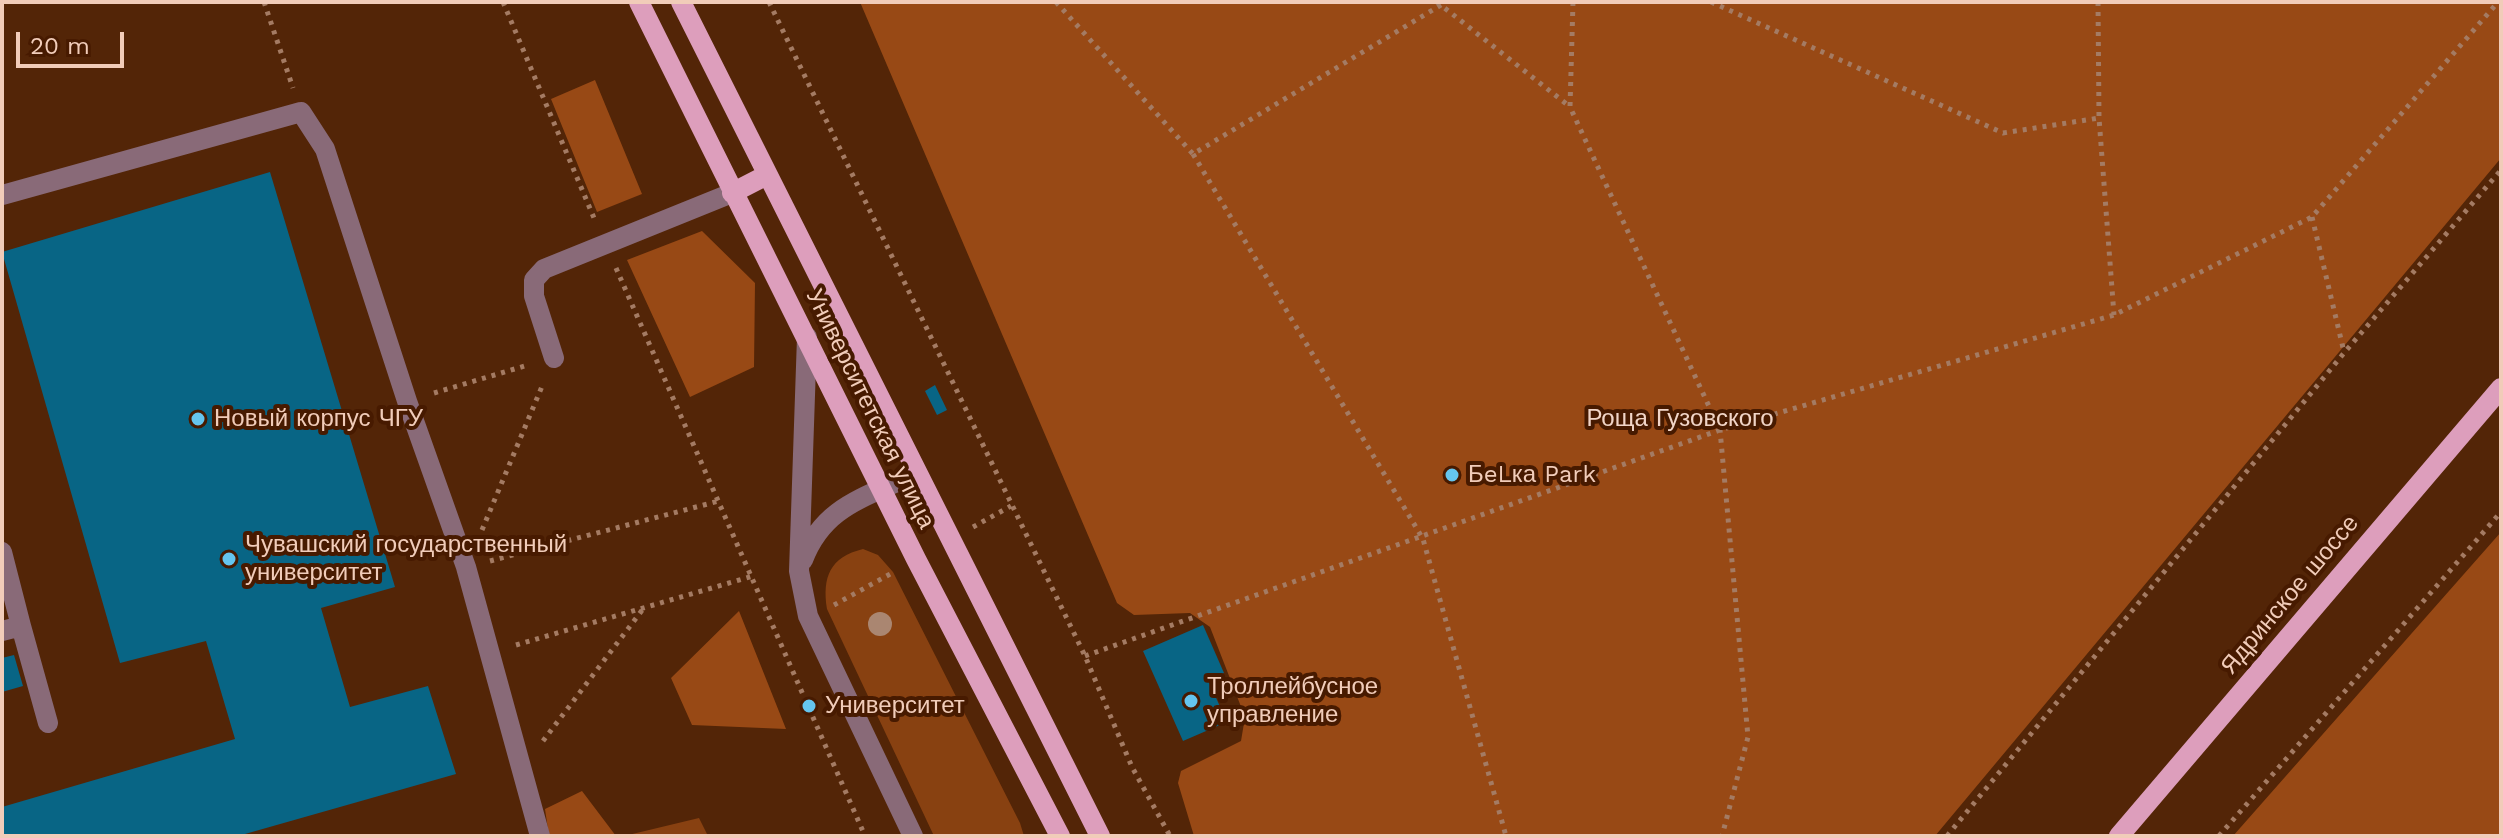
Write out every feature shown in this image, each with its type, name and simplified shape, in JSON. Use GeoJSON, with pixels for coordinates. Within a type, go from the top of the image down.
{"type":"FeatureCollection","features":[{"type":"Feature","properties":{"kind":"main road","name":"Университетская улица"},"geometry":{"type":"LineString","coordinates":[[639,2],[881,490],[1060,836]]}},
{"type":"Feature","properties":{"kind":"main road","name":"Университетская улица"},"geometry":{"type":"LineString","coordinates":[[681,2],[1100,836]]}},
{"type":"Feature","properties":{"kind":"main road"},"geometry":{"type":"LineString","coordinates":[[732,193],[767,175]]}},
{"type":"Feature","properties":{"kind":"main road","name":"Ядринское шоссе"},"geometry":{"type":"LineString","coordinates":[[2119,836],[2501,388]]}},
{"type":"Feature","properties":{"kind":"lane"},"geometry":{"type":"LineString","coordinates":[[2,195],[301,112],[325,149],[407,401],[466,567],[540,836]]}},
{"type":"Feature","properties":{"kind":"lane"},"geometry":{"type":"LineString","coordinates":[[554,358],[534,296],[534,280],[544,269],[732,193]]}},
{"type":"Feature","properties":{"kind":"lane"},"geometry":{"type":"LineString","coordinates":[[807,337],[799,571],[808,616],[913,836]]}},
{"type":"Feature","properties":{"kind":"lane"},"geometry":{"type":"LineString","coordinates":[[799,571],[812,537],[829,516],[916,473]]}},
{"type":"Feature","properties":{"kind":"lane"},"geometry":{"type":"LineString","coordinates":[[2,552],[12,629],[48,723]]}},
{"type":"Feature","properties":{"kind":"path"},"geometry":{"type":"LineString","coordinates":[[264,2],[301,112]]}},
{"type":"Feature","properties":{"kind":"path"},"geometry":{"type":"LineString","coordinates":[[503,2],[595,219]]}},
{"type":"Feature","properties":{"kind":"path"},"geometry":{"type":"LineString","coordinates":[[769,2],[1085,656],[1132,767],[1170,836]]}},
{"type":"Feature","properties":{"kind":"path"},"geometry":{"type":"LineString","coordinates":[[1056,2],[1193,154],[1423,539],[1506,836]]}},
{"type":"Feature","properties":{"kind":"path"},"geometry":{"type":"LineString","coordinates":[[1570,107],[1573,2]]}},
{"type":"Feature","properties":{"kind":"path"},"geometry":{"type":"LineString","coordinates":[[1711,2],[2003,133],[2099,118]]}},
{"type":"Feature","properties":{"kind":"path"},"geometry":{"type":"LineString","coordinates":[[2098,2],[2099,118],[2114,315]]}},
{"type":"Feature","properties":{"kind":"path"},"geometry":{"type":"LineString","coordinates":[[1085,656],[1423,539],[1720,430],[2114,315],[2312,217],[2498,2]]}},
{"type":"Feature","properties":{"kind":"path"},"geometry":{"type":"LineString","coordinates":[[1193,154],[1441,3],[1570,107],[1720,430],[1748,737],[1722,836]]}},
{"type":"Feature","properties":{"kind":"path"},"geometry":{"type":"LineString","coordinates":[[1947,836],[2344,353],[2501,170]]}},
{"type":"Feature","properties":{"kind":"path"},"geometry":{"type":"LineString","coordinates":[[2312,217],[2344,353]]}},
{"type":"Feature","properties":{"kind":"path"},"geometry":{"type":"LineString","coordinates":[[610,256],[865,836]]}},
{"type":"Feature","properties":{"kind":"path"},"geometry":{"type":"LineString","coordinates":[[407,401],[554,358]]}},
{"type":"Feature","properties":{"kind":"path"},"geometry":{"type":"LineString","coordinates":[[466,567],[554,358]]}},
{"type":"Feature","properties":{"kind":"path"},"geometry":{"type":"LineString","coordinates":[[466,567],[719,501]]}},
{"type":"Feature","properties":{"kind":"path"},"geometry":{"type":"LineString","coordinates":[[971,528],[1011,506]]}},
{"type":"Feature","properties":{"kind":"path"},"geometry":{"type":"LineString","coordinates":[[2219,836],[2501,512]]}},
{"type":"Feature","properties":{"kind":"path"},"geometry":{"type":"LineString","coordinates":[[827,609],[893,572]]}},
{"type":"Feature","properties":{"kind":"path"},"geometry":{"type":"LineString","coordinates":[[489,653],[753,576]]}},
{"type":"Feature","properties":{"kind":"path"},"geometry":{"type":"LineString","coordinates":[[523,767],[643,609]]}},
{"type":"Feature","properties":{"kind":"shaded area"},"geometry":{"type":"Polygon","coordinates":[[[863,549],[878,555],[893,572],[1024,836],[934,836],[827,609],[826,587],[831,570],[843,557],[863,549]]]}},
{"type":"Feature","properties":{"kind":"shaded area"},"geometry":{"type":"Polygon","coordinates":[[[699,818],[708,836],[624,836],[699,818]]]}},
{"type":"Feature","properties":{"kind":"green space","name":"Роща Гузовского"},"geometry":{"type":"Polygon","coordinates":[[[860,2],[2501,2],[2501,158],[1935,836],[1194,836],[1178,783],[1181,771],[1241,741],[1245,717],[1210,627],[1190,613],[1134,615],[1117,603],[860,2]]]}},
{"type":"Feature","properties":{"kind":"green space"},"geometry":{"type":"Polygon","coordinates":[[[595,80],[642,194],[597,212],[551,99],[595,80]]]}},
{"type":"Feature","properties":{"kind":"green space"},"geometry":{"type":"Polygon","coordinates":[[[702,231],[755,283],[754,367],[690,397],[627,260],[702,231]]]}},
{"type":"Feature","properties":{"kind":"green space"},"geometry":{"type":"Polygon","coordinates":[[[2501,532],[2501,836],[2233,836],[2501,532]]]}},
{"type":"Feature","properties":{"kind":"green space"},"geometry":{"type":"Polygon","coordinates":[[[739,611],[786,729],[692,725],[671,678],[739,611]]]}},
{"type":"Feature","properties":{"kind":"green space"},"geometry":{"type":"Polygon","coordinates":[[[582,791],[616,836],[549,836],[545,809],[582,791]]]}},
{"type":"Feature","properties":{"kind":"building","name":"Чувашский государственный университет"},"geometry":{"type":"Polygon","coordinates":[[[270,172],[395,587],[321,608],[350,707],[428,686],[456,774],[238,836],[2,836],[2,807],[235,739],[206,641],[120,663],[2,252],[270,172]]]}},
{"type":"Feature","properties":{"kind":"building"},"geometry":{"type":"Polygon","coordinates":[[[935,385],[947,410],[937,415],[925,391],[935,385]]]}},
{"type":"Feature","properties":{"kind":"building","name":"Троллейбусное управление"},"geometry":{"type":"Polygon","coordinates":[[[1203,625],[1224,673],[1208,680],[1227,722],[1183,741],[1143,651],[1203,625]]]}},
{"type":"Feature","properties":{"kind":"building"},"geometry":{"type":"Polygon","coordinates":[[[14,655],[23,686],[2,692],[2,658],[14,655]]]}},
{"type":"Feature","properties":{"kind":"place","name":"Новый корпус ЧГУ"},"geometry":{"type":"Point","coordinates":[198,419]}},
{"type":"Feature","properties":{"kind":"place","name":"БeLка Park"},"geometry":{"type":"Point","coordinates":[1452,475]}},
{"type":"Feature","properties":{"kind":"place","name":"Чувашский государственный университет"},"geometry":{"type":"Point","coordinates":[229,559]}},
{"type":"Feature","properties":{"kind":"place","name":"Троллейбусное управление"},"geometry":{"type":"Point","coordinates":[1191,701]}},
{"type":"Feature","properties":{"kind":"place","name":"Университет"},"geometry":{"type":"Point","coordinates":[809,706]}}]}
